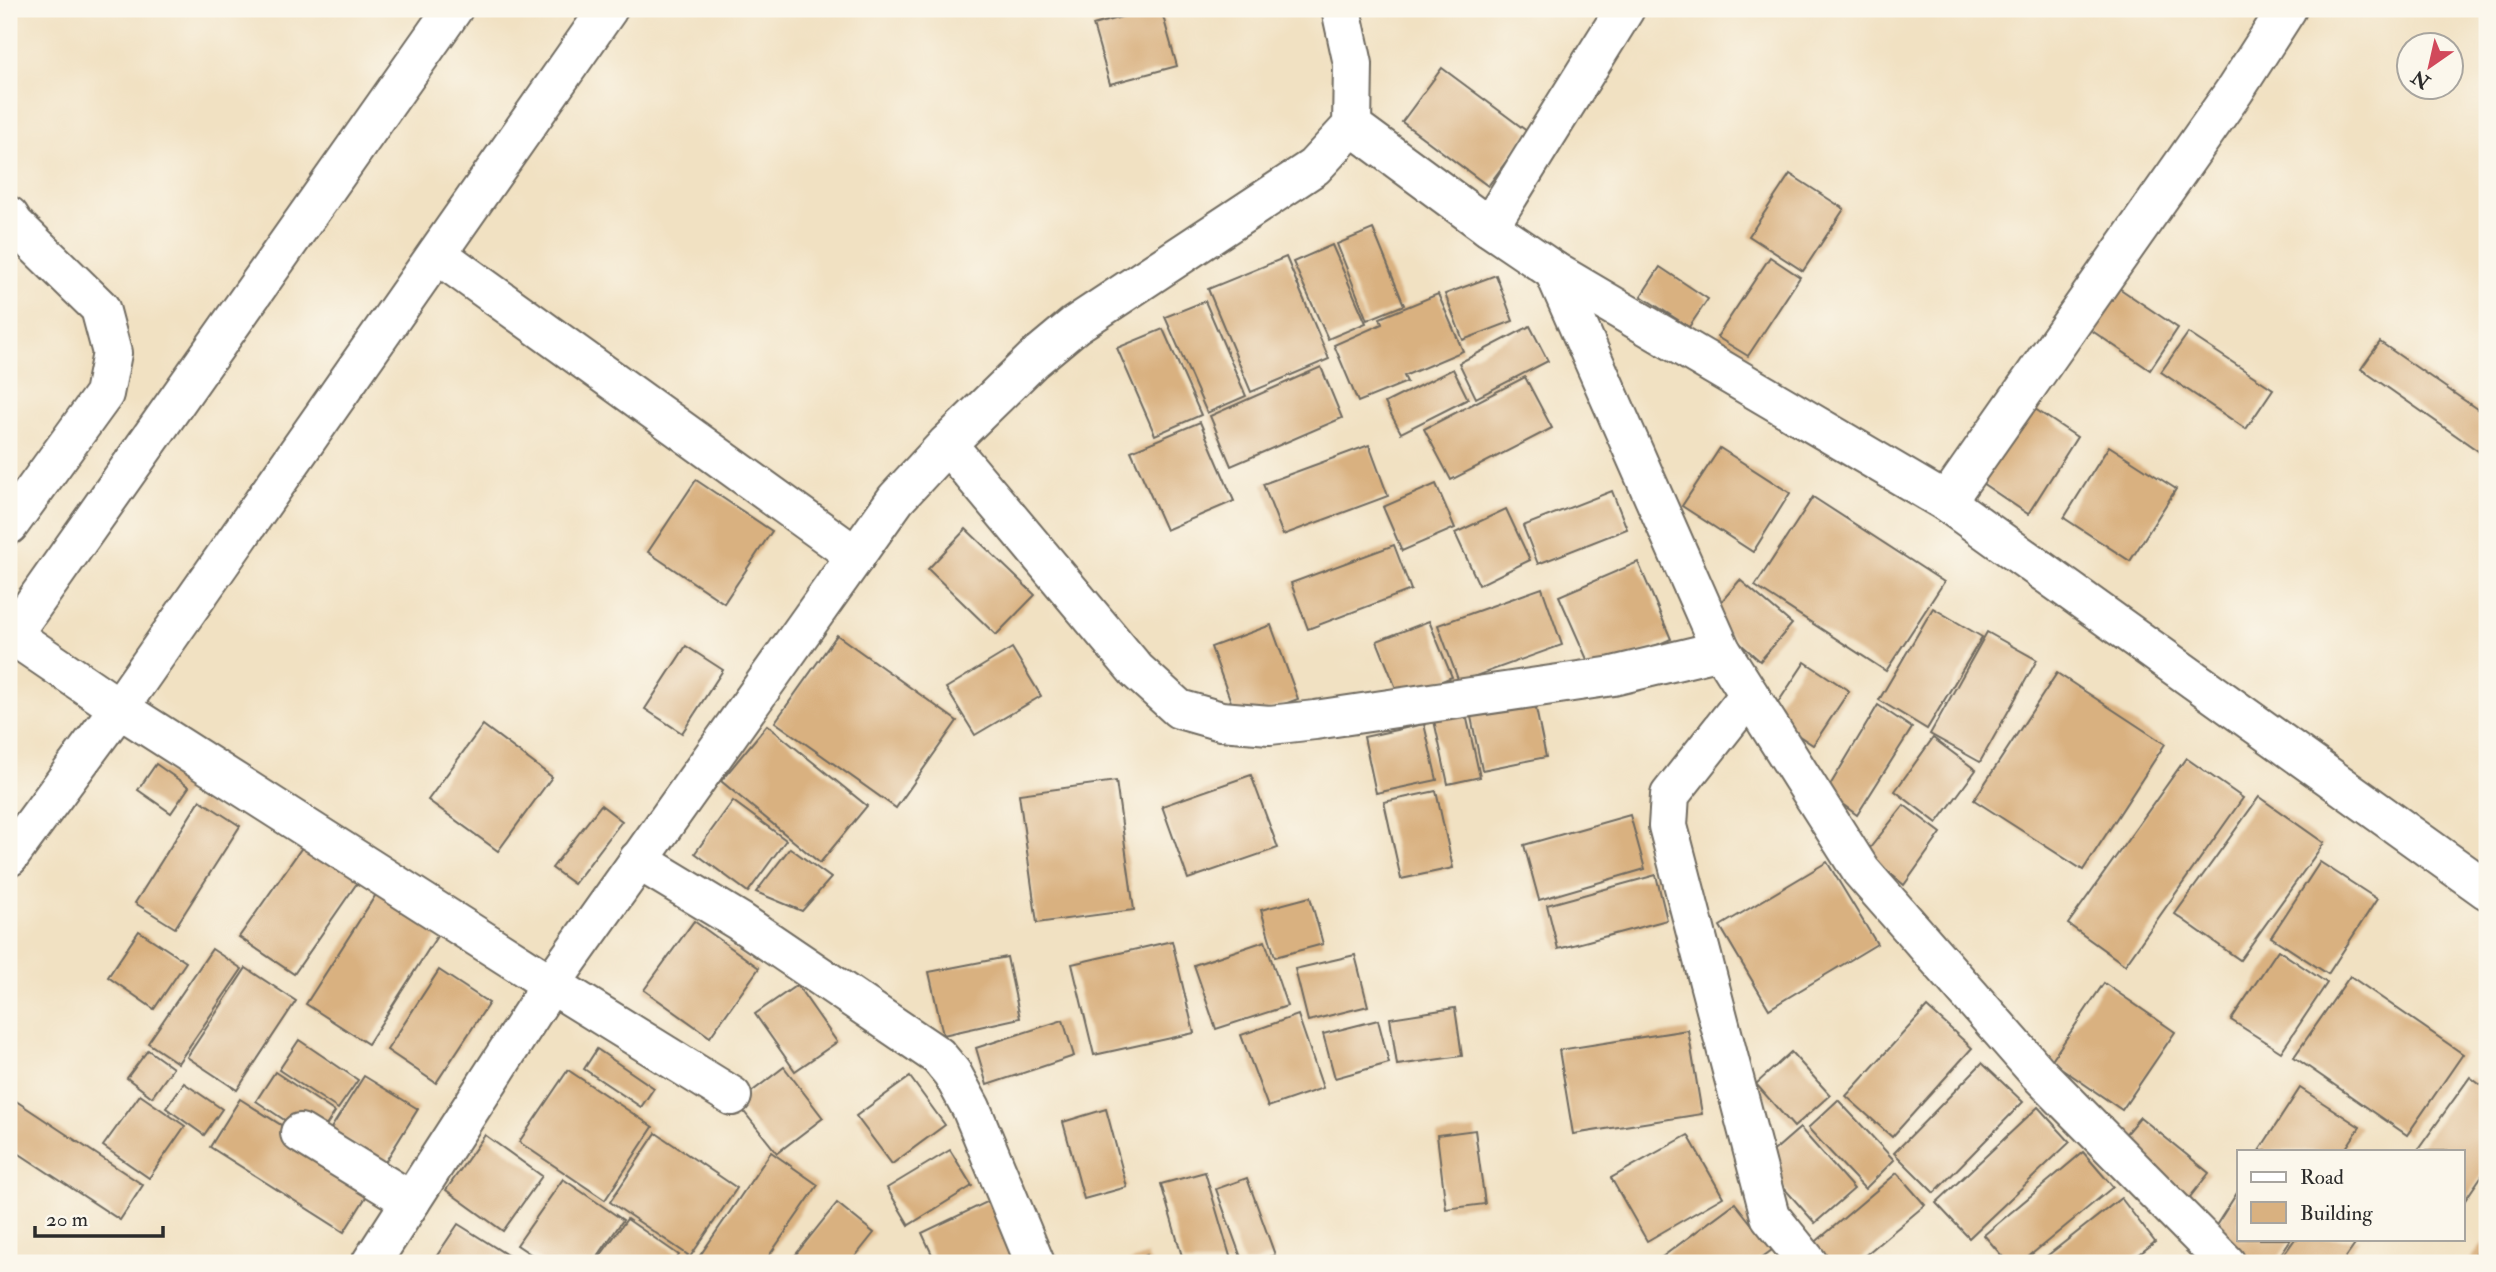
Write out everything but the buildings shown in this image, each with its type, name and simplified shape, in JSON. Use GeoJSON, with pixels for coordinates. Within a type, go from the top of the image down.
{"type":"FeatureCollection","features":[{"type":"Feature","properties":{"kind":"street"},"geometry":{"type":"LineString","coordinates":[[453,9],[10,635],[119,708],[551,984],[732,1096]]}},
{"type":"Feature","properties":{"kind":"street"},"geometry":{"type":"LineString","coordinates":[[9,857],[119,708],[608,9]]}},
{"type":"Feature","properties":{"kind":"street"},"geometry":{"type":"LineString","coordinates":[[371,1263],[551,984],[896,499],[947,443],[1033,360],[1075,325],[1314,167],[1352,127],[1353,64],[1341,9]]}},
{"type":"Feature","properties":{"kind":"street"},"geometry":{"type":"LineString","coordinates":[[1489,227],[1625,9]]}},
{"type":"Feature","properties":{"kind":"street"},"geometry":{"type":"LineString","coordinates":[[1946,502],[2235,90],[2287,9]]}},
{"type":"Feature","properties":{"kind":"street"},"geometry":{"type":"LineString","coordinates":[[1352,127],[1554,271],[1946,502],[2487,890]]}},
{"type":"Feature","properties":{"kind":"street"},"geometry":{"type":"LineString","coordinates":[[9,216],[14,224],[100,307],[112,354],[104,394],[9,525]]}},
{"type":"Feature","properties":{"kind":"street"},"geometry":{"type":"LineString","coordinates":[[437,254],[856,556]]}},
{"type":"Feature","properties":{"kind":"street"},"geometry":{"type":"LineString","coordinates":[[1554,271],[1721,650],[1860,871],[2038,1073],[2226,1263]]}},
{"type":"Feature","properties":{"kind":"street"},"geometry":{"type":"LineString","coordinates":[[947,443],[1136,670],[1179,709],[1221,721],[1270,725],[1315,720],[1613,676],[1721,650]]}},
{"type":"Feature","properties":{"kind":"street"},"geometry":{"type":"LineString","coordinates":[[1749,695],[1670,795],[1668,826],[1770,1216],[1792,1257]]}},
{"type":"Feature","properties":{"kind":"street"},"geometry":{"type":"LineString","coordinates":[[638,860],[739,921],[938,1056],[952,1073],[971,1108],[1035,1263]]}},
{"type":"Feature","properties":{"kind":"street"},"geometry":{"type":"LineString","coordinates":[[300,1133],[411,1201]]}}]}
